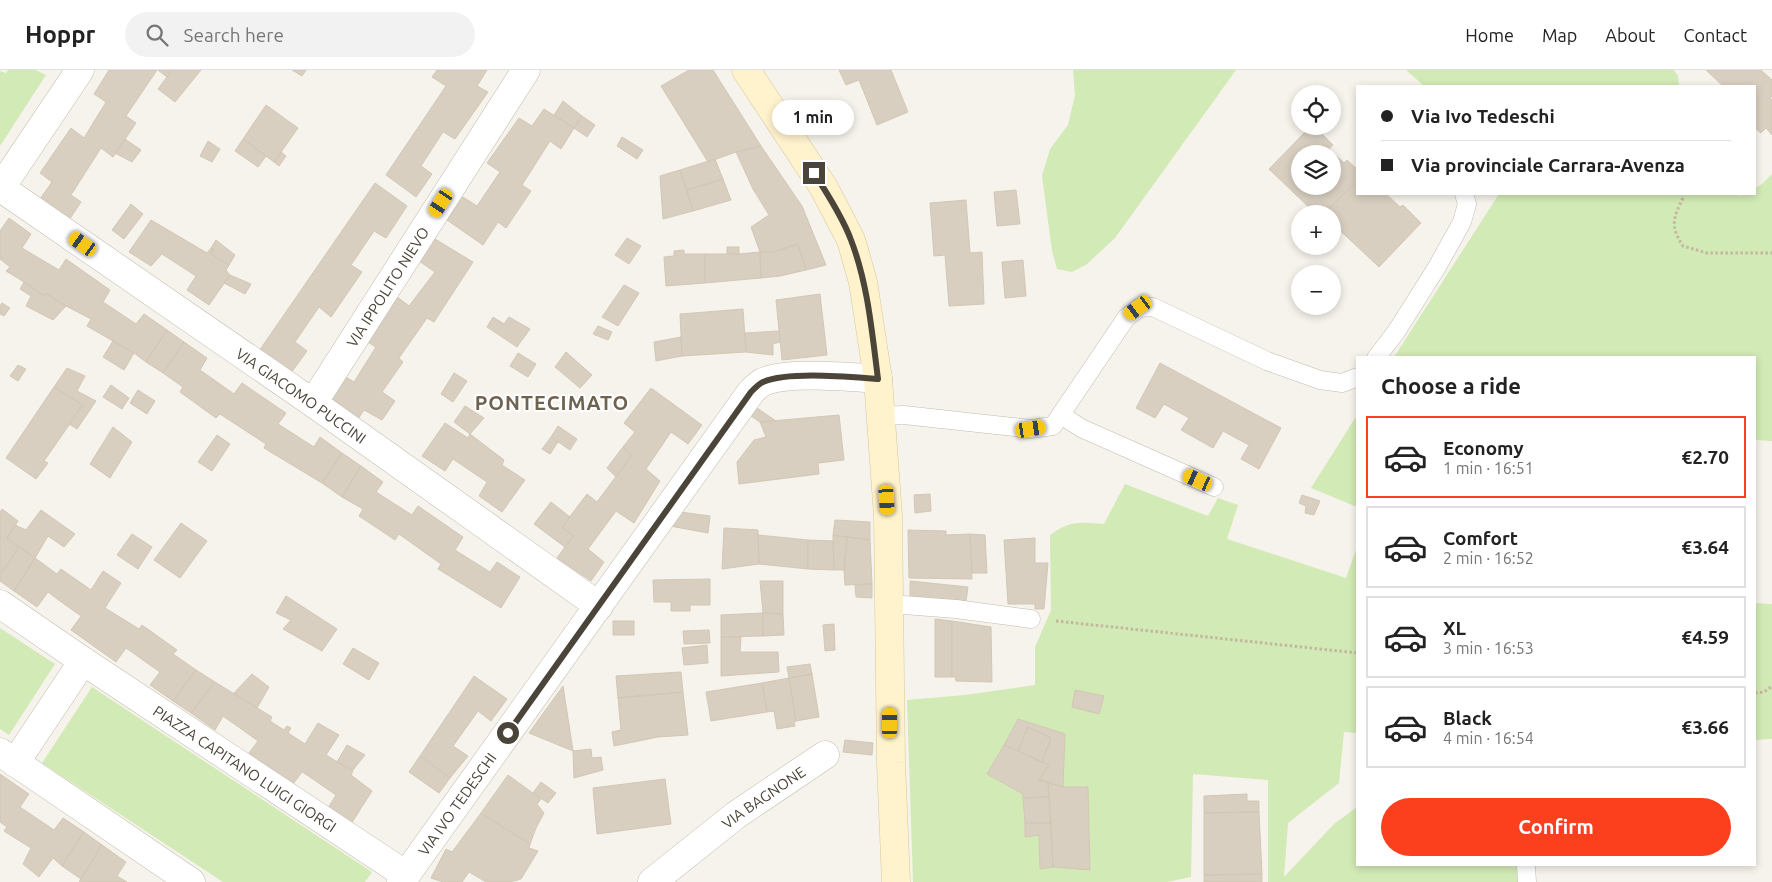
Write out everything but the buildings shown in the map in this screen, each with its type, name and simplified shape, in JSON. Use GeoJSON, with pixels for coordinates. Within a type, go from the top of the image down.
{"type":"FeatureCollection","features":[{"type":"Feature","properties":{"kind":"main road"},"geometry":{"type":"LineString","coordinates":[[746,70],[824,188],[851,240],[863,282],[878,379],[888,516],[890,763],[896,882]]}},
{"type":"Feature","properties":{"kind":"street"},"geometry":{"type":"LineString","coordinates":[[1,188],[80,70]]}},
{"type":"Feature","properties":{"kind":"street","name":"VIA IPPOLITO NIEVO"},"geometry":{"type":"LineString","coordinates":[[314,403],[526,70]]}},
{"type":"Feature","properties":{"kind":"street","name":"VIA GIACOMO PUCCINI"},"geometry":{"type":"LineString","coordinates":[[1,188],[314,403],[599,606]]}},
{"type":"Feature","properties":{"kind":"street","name":"VIA IVO TEDESCHI"},"geometry":{"type":"LineString","coordinates":[[404,879],[751,392],[763,382],[789,377],[827,376],[878,379]]}},
{"type":"Feature","properties":{"kind":"street","name":"PIAZZA CAPITANO LUIGI GIORGI"},"geometry":{"type":"LineString","coordinates":[[0,604],[404,879]]}},
{"type":"Feature","properties":{"kind":"street"},"geometry":{"type":"LineString","coordinates":[[82,661],[8,757],[191,882]]}},
{"type":"Feature","properties":{"kind":"street","name":"VIA BAGNONE"},"geometry":{"type":"LineString","coordinates":[[652,882],[736,815],[825,754]]}},
{"type":"Feature","properties":{"kind":"lane"},"geometry":{"type":"LineString","coordinates":[[1378,356],[1396,332],[1462,222],[1467,204],[1464,195]]}},
{"type":"Feature","properties":{"kind":"lane"},"geometry":{"type":"LineString","coordinates":[[881,416],[904,415],[1031,429],[1053,426],[1126,318],[1138,308],[1153,307],[1267,361],[1320,380],[1342,383],[1356,378]]}},
{"type":"Feature","properties":{"kind":"lane"},"geometry":{"type":"LineString","coordinates":[[1061,415],[1081,428],[1214,487]]}},
{"type":"Feature","properties":{"kind":"lane"},"geometry":{"type":"LineString","coordinates":[[890,604],[956,609],[1031,619]]}},
{"type":"Feature","properties":{"kind":"lane"},"geometry":{"type":"LineString","coordinates":[[1526,866],[1527,882]]}},
{"type":"Feature","properties":{"kind":"path"},"geometry":{"type":"LineString","coordinates":[[1683,198],[1676,212],[1674,232],[1683,246],[1707,253],[1772,253]]}},
{"type":"Feature","properties":{"kind":"path"},"geometry":{"type":"LineString","coordinates":[[1031,619],[1356,653]]}},
{"type":"Feature","properties":{"kind":"path"},"geometry":{"type":"LineString","coordinates":[[1756,693],[1764,692],[1772,686]]}},
{"type":"Feature","properties":{"kind":"green space"},"geometry":{"type":"Polygon","coordinates":[[[8,70],[36,70],[46,75],[0,146],[0,71],[6,73],[8,70]]]}},
{"type":"Feature","properties":{"kind":"green space"},"geometry":{"type":"Polygon","coordinates":[[[1073,70],[1236,70],[1115,238],[1087,264],[1072,272],[1057,269],[1052,251],[1042,176],[1050,149],[1068,125],[1075,95],[1073,70]]]}},
{"type":"Feature","properties":{"kind":"green space"},"geometry":{"type":"Polygon","coordinates":[[[1406,70],[1674,70],[1678,76],[1679,85],[1423,85],[1406,70]]]}},
{"type":"Feature","properties":{"kind":"green space"},"geometry":{"type":"Polygon","coordinates":[[[1772,174],[1772,441],[1756,440],[1756,356],[1395,356],[1498,195],[1739,196],[1756,195],[1756,188],[1772,174]]]}},
{"type":"Feature","properties":{"kind":"green space"},"geometry":{"type":"Polygon","coordinates":[[[1356,417],[1356,507],[1311,488],[1356,417]]]}},
{"type":"Feature","properties":{"kind":"green space"},"geometry":{"type":"Polygon","coordinates":[[[1125,484],[1208,516],[1218,498],[1238,505],[1227,539],[1346,578],[1356,550],[1356,733],[1344,732],[1339,783],[1288,823],[1284,877],[1334,824],[1356,808],[1356,866],[1517,866],[1518,882],[1268,882],[1268,780],[1193,774],[1191,877],[1167,882],[913,882],[907,700],[965,695],[1035,685],[1035,647],[1051,610],[1050,535],[1070,524],[1104,524],[1125,484]]]}},
{"type":"Feature","properties":{"kind":"green space"},"geometry":{"type":"Polygon","coordinates":[[[1756,603],[1772,604],[1772,739],[1756,740],[1756,603]]]}},
{"type":"Feature","properties":{"kind":"green space"},"geometry":{"type":"Polygon","coordinates":[[[0,628],[55,664],[9,735],[0,729],[0,628]]]}},
{"type":"Feature","properties":{"kind":"green space"},"geometry":{"type":"Polygon","coordinates":[[[92,687],[372,872],[365,882],[223,882],[42,763],[92,687]]]}},
{"type":"Feature","properties":{"kind":"district","name":"PONTECIMATO"},"geometry":{"type":"Point","coordinates":[552,402]}},
{"type":"Feature","properties":{"kind":"route"},"geometry":{"type":"LineString","coordinates":[[508,733],[751,392],[763,382],[789,377],[827,376],[878,379],[870,317],[863,282],[851,240],[824,188],[814,173]]}}]}
